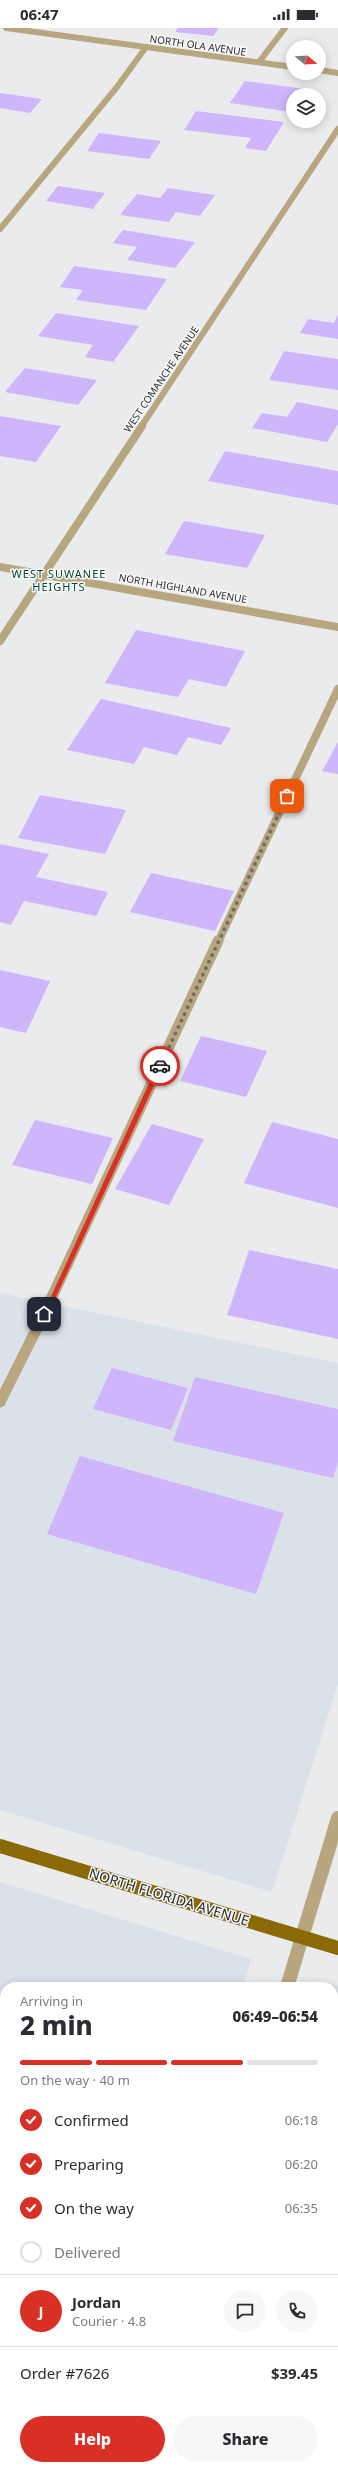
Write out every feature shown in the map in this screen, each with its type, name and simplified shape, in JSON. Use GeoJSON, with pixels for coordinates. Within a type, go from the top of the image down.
{"type":"FeatureCollection","features":[{"type":"Feature","properties":{"kind":"main road","name":"NORTH FLORIDA AVENUE"},"geometry":{"type":"LineString","coordinates":[[0,1846],[338,1948]]}},
{"type":"Feature","properties":{"kind":"street","name":"NORTH OLA AVENUE"},"geometry":{"type":"LineString","coordinates":[[6,28],[35,30],[286,66]]}},
{"type":"Feature","properties":{"kind":"street"},"geometry":{"type":"LineString","coordinates":[[259,62],[285,28]]}},
{"type":"Feature","properties":{"kind":"street"},"geometry":{"type":"LineString","coordinates":[[0,229],[117,87],[146,47]]}},
{"type":"Feature","properties":{"kind":"street"},"geometry":{"type":"LineString","coordinates":[[326,71],[338,73]]}},
{"type":"Feature","properties":{"kind":"street","name":"WEST COMANCHE AVENUE"},"geometry":{"type":"LineString","coordinates":[[0,640],[338,129]]}},
{"type":"Feature","properties":{"kind":"street","name":"NORTH HIGHLAND AVENUE"},"geometry":{"type":"LineString","coordinates":[[0,567],[338,627]]}},
{"type":"Feature","properties":{"kind":"street"},"geometry":{"type":"LineString","coordinates":[[0,1402],[44,1314],[113,1163],[338,689]]}},
{"type":"Feature","properties":{"kind":"street"},"geometry":{"type":"LineString","coordinates":[[288,1982],[338,1818]]}},
{"type":"Feature","properties":{"kind":"shaded area"},"geometry":{"type":"Polygon","coordinates":[[[0,1293],[338,1363],[338,1684],[272,1892],[0,1810],[0,1293]]]}},
{"type":"Feature","properties":{"kind":"shaded area"},"geometry":{"type":"Polygon","coordinates":[[[0,1882],[251,1959],[244,1982],[0,1982],[0,1882]]]}},
{"type":"Feature","properties":{"kind":"building"},"geometry":{"type":"Polygon","coordinates":[[[178,28],[219,28],[213,36],[175,32],[178,28]]]}},
{"type":"Feature","properties":{"kind":"building"},"geometry":{"type":"Polygon","coordinates":[[[245,81],[298,88],[286,88],[286,111],[230,103],[245,81]]]}},
{"type":"Feature","properties":{"kind":"building"},"geometry":{"type":"Polygon","coordinates":[[[0,93],[42,99],[30,113],[0,108],[0,93]]]}},
{"type":"Feature","properties":{"kind":"building"},"geometry":{"type":"Polygon","coordinates":[[[196,111],[284,122],[266,151],[245,148],[251,138],[184,130],[196,111]]]}},
{"type":"Feature","properties":{"kind":"building"},"geometry":{"type":"Polygon","coordinates":[[[99,133],[161,141],[149,159],[87,151],[99,133]]]}},
{"type":"Feature","properties":{"kind":"building"},"geometry":{"type":"Polygon","coordinates":[[[58,186],[105,193],[93,209],[46,201],[58,186]]]}},
{"type":"Feature","properties":{"kind":"building"},"geometry":{"type":"Polygon","coordinates":[[[168,188],[215,195],[200,216],[176,212],[169,222],[120,215],[137,194],[160,198],[168,188]]]}},
{"type":"Feature","properties":{"kind":"building"},"geometry":{"type":"Polygon","coordinates":[[[123,230],[195,242],[175,268],[127,260],[137,247],[113,243],[123,230]]]}},
{"type":"Feature","properties":{"kind":"building"},"geometry":{"type":"Polygon","coordinates":[[[74,266],[167,279],[146,310],[76,300],[83,290],[60,287],[74,266]]]}},
{"type":"Feature","properties":{"kind":"building"},"geometry":{"type":"Polygon","coordinates":[[[56,313],[139,326],[113,362],[85,357],[93,345],[38,336],[56,313]]]}},
{"type":"Feature","properties":{"kind":"building"},"geometry":{"type":"Polygon","coordinates":[[[338,314],[338,339],[300,333],[308,319],[334,323],[338,314]]]}},
{"type":"Feature","properties":{"kind":"building"},"geometry":{"type":"Polygon","coordinates":[[[284,351],[338,359],[338,390],[269,380],[284,351]]]}},
{"type":"Feature","properties":{"kind":"building"},"geometry":{"type":"Polygon","coordinates":[[[25,368],[97,380],[78,405],[5,392],[25,368]]]}},
{"type":"Feature","properties":{"kind":"building"},"geometry":{"type":"Polygon","coordinates":[[[297,402],[338,410],[338,424],[327,442],[252,428],[262,413],[287,417],[297,402]]]}},
{"type":"Feature","properties":{"kind":"building"},"geometry":{"type":"Polygon","coordinates":[[[0,416],[61,426],[36,462],[0,456],[0,416]]]}},
{"type":"Feature","properties":{"kind":"building"},"geometry":{"type":"Polygon","coordinates":[[[225,451],[338,471],[338,505],[208,481],[225,451]]]}},
{"type":"Feature","properties":{"kind":"building"},"geometry":{"type":"Polygon","coordinates":[[[184,521],[265,535],[247,568],[165,554],[184,521]]]}},
{"type":"Feature","properties":{"kind":"building"},"geometry":{"type":"Polygon","coordinates":[[[136,630],[245,651],[226,687],[189,679],[178,697],[105,683],[136,630]]]}},
{"type":"Feature","properties":{"kind":"building"},"geometry":{"type":"Polygon","coordinates":[[[101,699],[231,728],[221,745],[188,737],[177,755],[144,747],[134,764],[67,750],[101,699]]]}},
{"type":"Feature","properties":{"kind":"building"},"geometry":{"type":"Polygon","coordinates":[[[338,742],[338,774],[322,771],[338,742]]]}},
{"type":"Feature","properties":{"kind":"building"},"geometry":{"type":"Polygon","coordinates":[[[40,795],[126,810],[105,854],[18,838],[40,795]]]}},
{"type":"Feature","properties":{"kind":"building"},"geometry":{"type":"Polygon","coordinates":[[[0,844],[49,854],[36,877],[108,892],[96,916],[24,901],[11,925],[0,922],[0,844]]]}},
{"type":"Feature","properties":{"kind":"building"},"geometry":{"type":"Polygon","coordinates":[[[151,873],[234,891],[215,931],[130,912],[151,873]]]}},
{"type":"Feature","properties":{"kind":"building"},"geometry":{"type":"Polygon","coordinates":[[[0,970],[50,981],[26,1033],[0,1027],[0,970]]]}},
{"type":"Feature","properties":{"kind":"building"},"geometry":{"type":"Polygon","coordinates":[[[201,1036],[267,1051],[246,1097],[180,1081],[201,1036]]]}},
{"type":"Feature","properties":{"kind":"building"},"geometry":{"type":"Polygon","coordinates":[[[35,1120],[113,1138],[92,1184],[12,1165],[35,1120]]]}},
{"type":"Feature","properties":{"kind":"building"},"geometry":{"type":"Polygon","coordinates":[[[272,1122],[338,1139],[338,1208],[244,1183],[272,1122]]]}},
{"type":"Feature","properties":{"kind":"building"},"geometry":{"type":"Polygon","coordinates":[[[152,1124],[204,1139],[169,1205],[115,1189],[152,1124]]]}},
{"type":"Feature","properties":{"kind":"building"},"geometry":{"type":"Polygon","coordinates":[[[249,1250],[338,1269],[338,1339],[227,1315],[249,1250]]]}},
{"type":"Feature","properties":{"kind":"building"},"geometry":{"type":"Polygon","coordinates":[[[112,1368],[188,1388],[171,1430],[93,1409],[112,1368]]]}},
{"type":"Feature","properties":{"kind":"building"},"geometry":{"type":"Polygon","coordinates":[[[195,1377],[338,1409],[338,1462],[333,1478],[173,1441],[195,1377]]]}},
{"type":"Feature","properties":{"kind":"building"},"geometry":{"type":"Polygon","coordinates":[[[80,1456],[284,1513],[256,1594],[47,1534],[80,1456]]]}},
{"type":"Feature","properties":{"kind":"way so far"},"geometry":{"type":"LineString","coordinates":[[160,1066],[287,796]]}},
{"type":"Feature","properties":{"kind":"district","name":"WEST SUWANEE HEIGHTS"},"geometry":{"type":"Point","coordinates":[59,580]}},
{"type":"Feature","properties":{"kind":"route"},"geometry":{"type":"LineString","coordinates":[[44,1314],[113,1163],[160,1066]]}}]}
